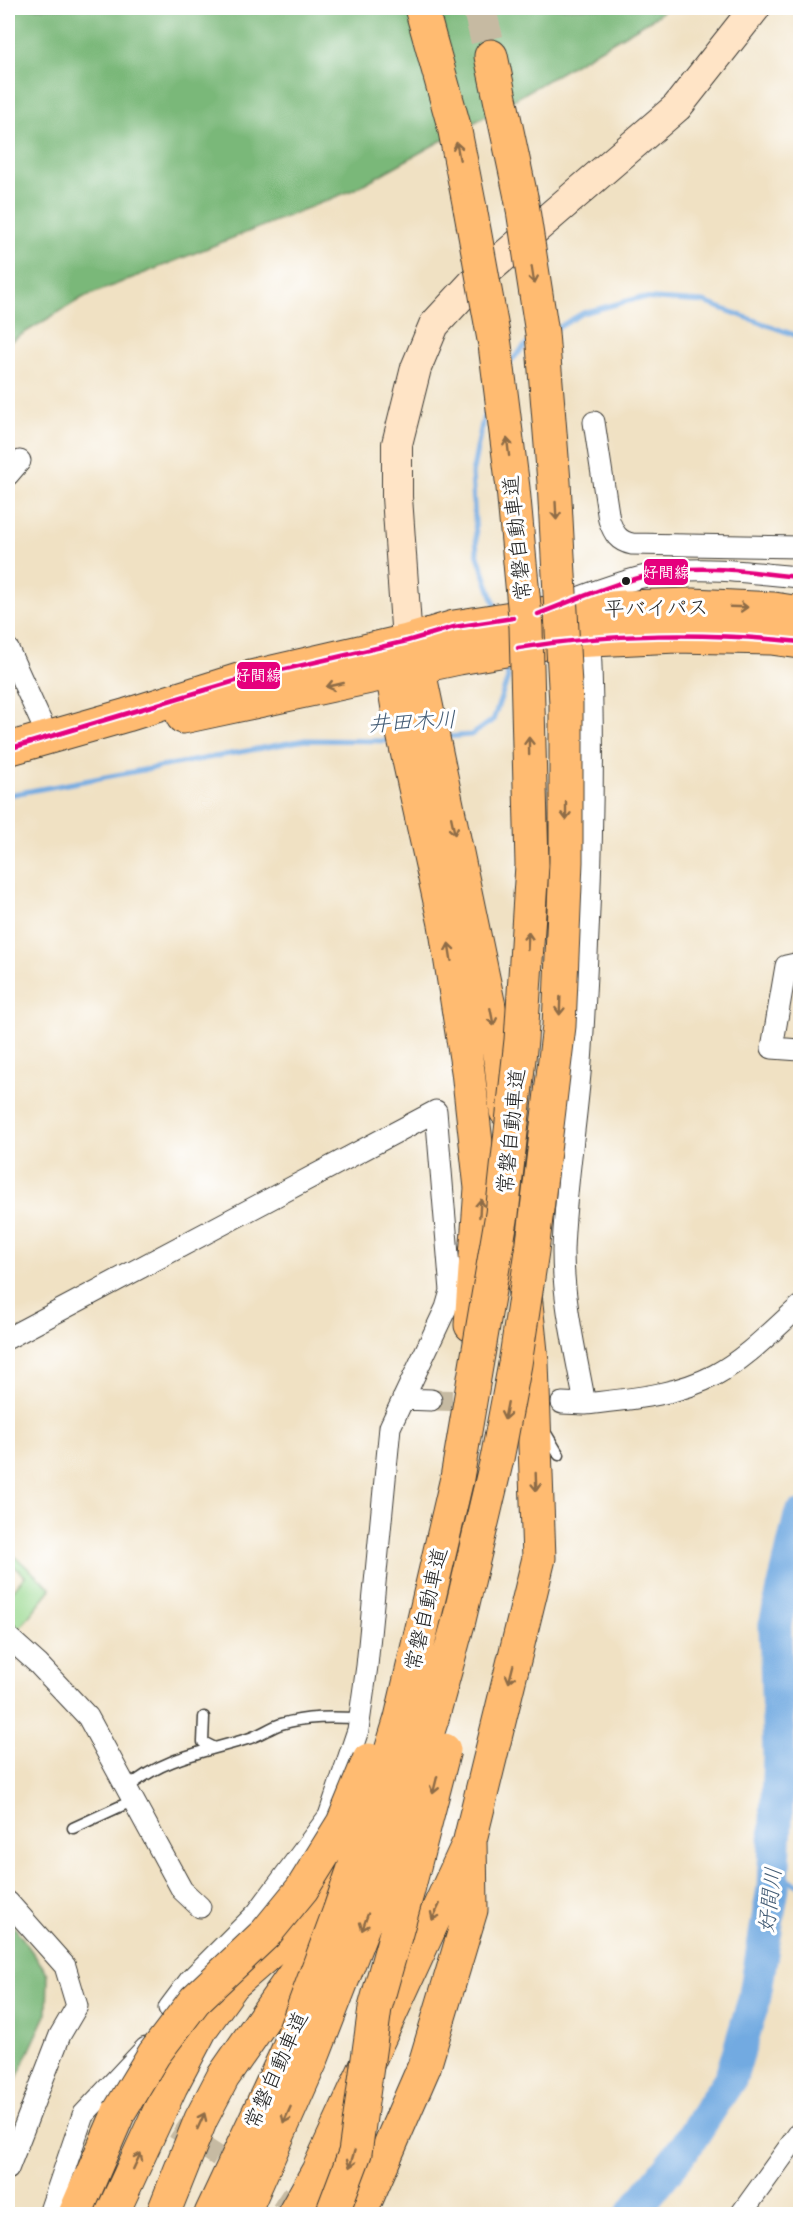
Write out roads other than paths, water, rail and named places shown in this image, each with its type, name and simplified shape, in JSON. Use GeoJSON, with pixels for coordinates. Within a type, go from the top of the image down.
{"type":"FeatureCollection","features":[{"type":"Feature","properties":{"kind":"highway","name":"常磐自動車道"},"geometry":{"type":"LineString","coordinates":[[243,2214],[299,2056],[317,1976],[367,1830],[401,1718],[457,1478],[502,1214],[521,1040],[532,865],[526,627],[513,488],[495,345],[470,208],[454,126],[422,11]]}},
{"type":"Feature","properties":{"kind":"highway","name":"常磐自動車道"},"geometry":{"type":"LineString","coordinates":[[211,2214],[299,2056],[376,1893],[432,1719],[459,1620],[515,1364],[532,1251],[559,1026],[566,862],[566,704],[554,482],[542,333],[521,197],[491,56]]}},
{"type":"Feature","properties":{"kind":"highway","name":"平バイパス"},"geometry":{"type":"LineString","coordinates":[[8,748],[242,679],[406,660],[456,643],[523,626],[625,607],[692,605],[774,609],[801,613]]}},
{"type":"Feature","properties":{"kind":"highway","name":"平バイパス"},"geometry":{"type":"LineString","coordinates":[[523,626],[551,642],[676,636],[771,638],[801,642]]}},
{"type":"Feature","properties":{"kind":"highway"},"geometry":{"type":"LineString","coordinates":[[294,2214],[318,2171],[470,1840],[539,1558],[548,1407],[532,1362],[501,1064],[413,712],[406,660]]}},
{"type":"Feature","properties":{"kind":"highway"},"geometry":{"type":"LineString","coordinates":[[163,2214],[201,2119],[223,2078],[360,1881],[417,1701],[451,1559],[441,1478],[470,1337],[481,1188],[468,1071],[445,924],[427,771]]}},
{"type":"Feature","properties":{"kind":"highway"},"geometry":{"type":"LineString","coordinates":[[332,2214],[355,2153],[375,2008],[461,1684],[496,1459]]}},
{"type":"Feature","properties":{"kind":"highway"},"geometry":{"type":"LineString","coordinates":[[75,2214],[117,2097],[188,2009],[267,1933],[302,1888],[343,1823],[386,1719],[434,1575]]}},
{"type":"Feature","properties":{"kind":"highway"},"geometry":{"type":"LineString","coordinates":[[112,2214],[171,2086],[202,2026],[233,1984],[300,1926],[372,1839]]}},
{"type":"Feature","properties":{"kind":"highway"},"geometry":{"type":"LineString","coordinates":[[360,2214],[424,2067],[471,1910],[470,1840]]}},
{"type":"Feature","properties":{"kind":"street"},"geometry":{"type":"LineString","coordinates":[[406,660],[397,497],[397,444],[416,368],[434,325],[473,283],[677,107],[755,8]]}},
{"type":"Feature","properties":{"kind":"street"},"geometry":{"type":"LineString","coordinates":[[594,422],[609,520],[614,533],[621,542],[801,547]]}},
{"type":"Feature","properties":{"kind":"street"},"geometry":{"type":"LineString","coordinates":[[523,626],[589,593],[623,582],[673,571],[714,570],[801,577]]}},
{"type":"Feature","properties":{"kind":"street"},"geometry":{"type":"LineString","coordinates":[[585,1404],[567,1305],[563,1253],[568,1169],[581,1061],[590,904],[593,819],[590,640]]}},
{"type":"Feature","properties":{"kind":"street"},"geometry":{"type":"LineString","coordinates":[[8,649],[48,737]]}},
{"type":"Feature","properties":{"kind":"street"},"geometry":{"type":"LineString","coordinates":[[801,963],[786,966],[772,1048],[801,1050]]}},
{"type":"Feature","properties":{"kind":"street"},"geometry":{"type":"LineString","coordinates":[[8,1338],[435,1112],[451,1291],[446,1308],[390,1427],[360,1718],[329,1816],[257,1913],[190,1980],[168,2009],[117,2097],[83,2115],[49,2214]]}},
{"type":"Feature","properties":{"kind":"street"},"geometry":{"type":"LineString","coordinates":[[548,1407],[649,1396],[682,1388],[715,1375],[751,1349],[801,1306]]}},
{"type":"Feature","properties":{"kind":"street"},"geometry":{"type":"LineString","coordinates":[[403,1399],[431,1400]]}},
{"type":"Feature","properties":{"kind":"street"},"geometry":{"type":"LineString","coordinates":[[8,1637],[39,1664],[88,1717],[182,1890],[200,1907]]}},
{"type":"Feature","properties":{"kind":"street"},"geometry":{"type":"LineString","coordinates":[[8,1902],[65,1966],[77,2006],[60,2036],[8,2169]]}},
{"type":"Feature","properties":{"kind":"street"},"geometry":{"type":"LineString","coordinates":[[741,2214],[801,2133]]}},
{"type":"Feature","properties":{"kind":"lane"},"geometry":{"type":"LineString","coordinates":[[548,1407],[559,1455]]}},
{"type":"Feature","properties":{"kind":"lane"},"geometry":{"type":"LineString","coordinates":[[73,1827],[131,1794],[144,1774],[176,1760],[249,1739],[280,1724],[320,1716],[360,1718]]}},
{"type":"Feature","properties":{"kind":"lane"},"geometry":{"type":"LineString","coordinates":[[204,1717],[202,1742],[215,1748]]}},
{"type":"Feature","properties":{"kind":"waterway","name":"井田木川"},"geometry":{"type":"LineString","coordinates":[[554,330],[583,313],[639,298],[704,302],[800,337]]}},
{"type":"Feature","properties":{"kind":"waterway","name":"井田木川"},"geometry":{"type":"LineString","coordinates":[[509,363],[533,341]]}},
{"type":"Feature","properties":{"kind":"waterway","name":"井田木川"},"geometry":{"type":"LineString","coordinates":[[489,404],[483,419],[472,474],[477,553],[496,608]]}},
{"type":"Feature","properties":{"kind":"waterway","name":"井田木川"},"geometry":{"type":"LineString","coordinates":[[445,737],[471,735],[493,720],[508,678],[505,662]]}},
{"type":"Feature","properties":{"kind":"waterway","name":"井田木川"},"geometry":{"type":"LineString","coordinates":[[8,795],[305,740],[394,741]]}},
{"type":"Feature","properties":{"kind":"waterway","name":"好間川"},"geometry":{"type":"LineString","coordinates":[[632,2214],[686,2146],[731,2077],[754,2000],[773,1888],[779,1756],[775,1625],[800,1516]]}},
{"type":"Feature","properties":{"kind":"waterway"},"geometry":{"type":"LineString","coordinates":[[774,1874],[800,1886]]}},
{"type":"Feature","properties":{"kind":"tunnel"},"geometry":{"type":"LineString","coordinates":[[479,8],[491,56]]}},
{"type":"Feature","properties":{"kind":"tunnel"},"geometry":{"type":"LineString","coordinates":[[431,1400],[562,1403]]}},
{"type":"Feature","properties":{"kind":"tunnel"},"geometry":{"type":"LineString","coordinates":[[149,2111],[306,2214]]}}]}
